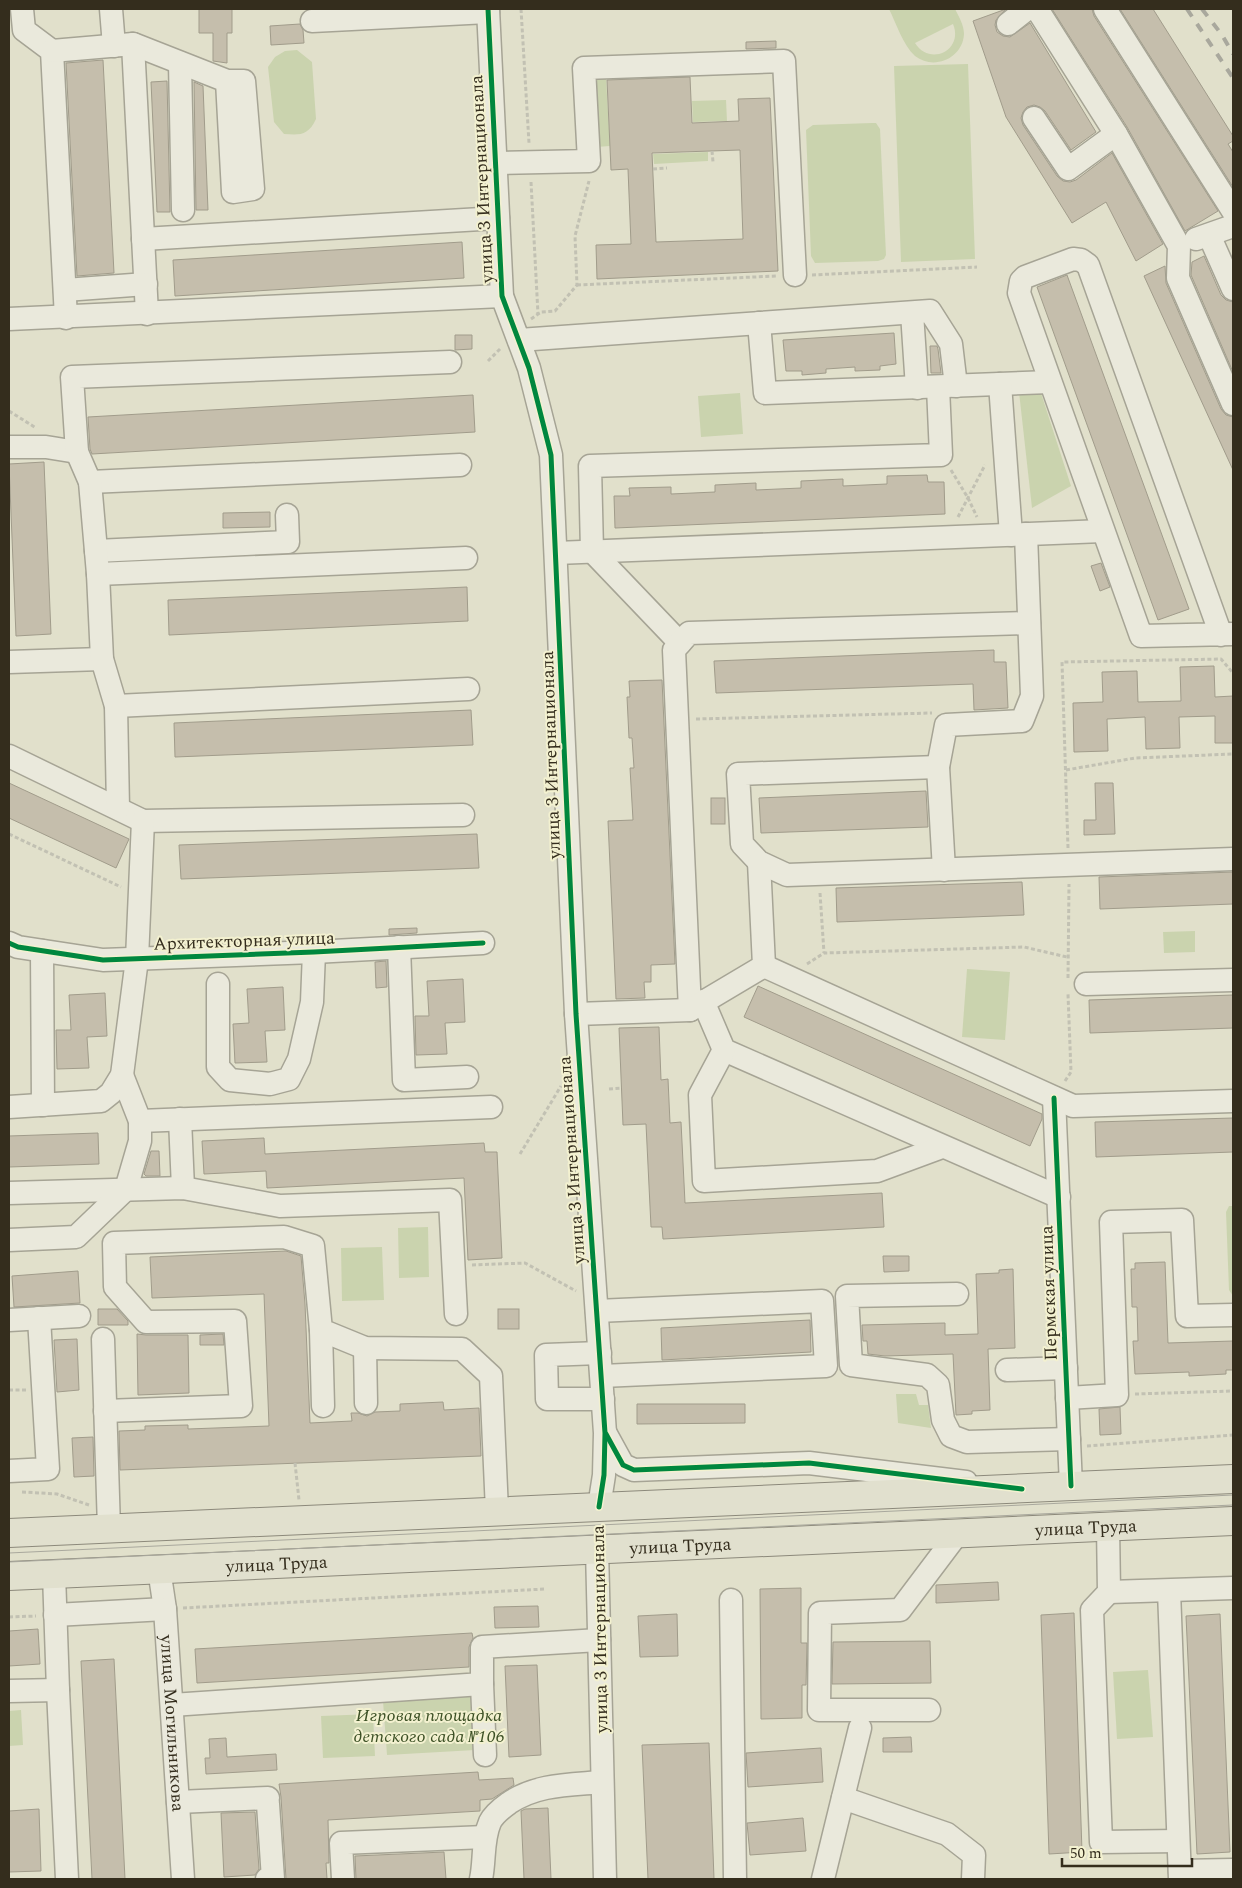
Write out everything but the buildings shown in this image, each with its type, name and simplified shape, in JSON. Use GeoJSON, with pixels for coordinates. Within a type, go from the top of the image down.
{"type":"FeatureCollection","features":[{"type":"Feature","properties":{"kind":"main road"},"geometry":{"type":"LineString","coordinates":[[9,1533],[1233,1479]]}},
{"type":"Feature","properties":{"kind":"main road","name":"улица 3 Интернационала"},"geometry":{"type":"LineString","coordinates":[[597,1549],[599,1507]]}},
{"type":"Feature","properties":{"kind":"main road","name":"улица Труда"},"geometry":{"type":"LineString","coordinates":[[9,1576],[1233,1521]]}},
{"type":"Feature","properties":{"kind":"main road"},"geometry":{"type":"LineString","coordinates":[[156,1526],[159,1569]]}},
{"type":"Feature","properties":{"kind":"street"},"geometry":{"type":"LineString","coordinates":[[22,9],[24,30],[52,50],[123,45],[180,63],[226,81]]}},
{"type":"Feature","properties":{"kind":"street"},"geometry":{"type":"LineString","coordinates":[[111,9],[123,45],[143,239],[147,314]]}},
{"type":"Feature","properties":{"kind":"street"},"geometry":{"type":"LineString","coordinates":[[1008,24],[1027,9]]}},
{"type":"Feature","properties":{"kind":"street"},"geometry":{"type":"LineString","coordinates":[[1038,9],[1116,134],[1179,246],[1178,278],[1233,404]]}},
{"type":"Feature","properties":{"kind":"street"},"geometry":{"type":"LineString","coordinates":[[1105,9],[1233,211]]}},
{"type":"Feature","properties":{"kind":"street"},"geometry":{"type":"LineString","coordinates":[[312,21],[488,10]]}},
{"type":"Feature","properties":{"kind":"street","name":"улица 3 Интернационала"},"geometry":{"type":"LineString","coordinates":[[488,10],[502,296],[529,368],[551,455],[576,1014],[605,1433],[604,1475],[599,1507]]}},
{"type":"Feature","properties":{"kind":"street"},"geometry":{"type":"LineString","coordinates":[[52,50],[66,318]]}},
{"type":"Feature","properties":{"kind":"street"},"geometry":{"type":"LineString","coordinates":[[495,163],[589,161],[584,68],[784,61],[795,275]]}},
{"type":"Feature","properties":{"kind":"street"},"geometry":{"type":"LineString","coordinates":[[180,63],[183,210]]}},
{"type":"Feature","properties":{"kind":"street"},"geometry":{"type":"LineString","coordinates":[[1034,118],[1068,169],[1116,134]]}},
{"type":"Feature","properties":{"kind":"street"},"geometry":{"type":"LineString","coordinates":[[143,239],[498,218]]}},
{"type":"Feature","properties":{"kind":"street"},"geometry":{"type":"LineString","coordinates":[[1179,246],[1233,226]]}},
{"type":"Feature","properties":{"kind":"street"},"geometry":{"type":"LineString","coordinates":[[1209,235],[1233,289]]}},
{"type":"Feature","properties":{"kind":"street"},"geometry":{"type":"LineString","coordinates":[[1073,259],[1081,260],[1088,264],[1227,635],[1141,636],[1103,531],[1019,293],[1021,280],[1073,259]]}},
{"type":"Feature","properties":{"kind":"street"},"geometry":{"type":"LineString","coordinates":[[65,290],[146,284]]}},
{"type":"Feature","properties":{"kind":"street"},"geometry":{"type":"LineString","coordinates":[[9,320],[502,296]]}},
{"type":"Feature","properties":{"kind":"street"},"geometry":{"type":"LineString","coordinates":[[518,340],[930,311],[951,344],[937,387]]}},
{"type":"Feature","properties":{"kind":"street"},"geometry":{"type":"LineString","coordinates":[[680,643],[592,551],[590,466],[941,455],[937,387],[912,313]]}},
{"type":"Feature","properties":{"kind":"street"},"geometry":{"type":"LineString","coordinates":[[759,324],[765,394],[1050,382]]}},
{"type":"Feature","properties":{"kind":"street"},"geometry":{"type":"LineString","coordinates":[[118,808],[116,706],[102,659],[98,574],[90,482],[77,452],[72,377],[450,362]]}},
{"type":"Feature","properties":{"kind":"street"},"geometry":{"type":"LineString","coordinates":[[944,870],[938,766],[946,725],[1022,721],[1032,696],[1029,623],[1000,384]]}},
{"type":"Feature","properties":{"kind":"street"},"geometry":{"type":"LineString","coordinates":[[9,447],[46,447],[77,452]]}},
{"type":"Feature","properties":{"kind":"street"},"geometry":{"type":"LineString","coordinates":[[90,482],[460,466]]}},
{"type":"Feature","properties":{"kind":"street"},"geometry":{"type":"LineString","coordinates":[[96,551],[288,542],[287,515]]}},
{"type":"Feature","properties":{"kind":"street"},"geometry":{"type":"LineString","coordinates":[[556,552],[1103,531]]}},
{"type":"Feature","properties":{"kind":"street"},"geometry":{"type":"LineString","coordinates":[[98,574],[466,558]]}},
{"type":"Feature","properties":{"kind":"street"},"geometry":{"type":"LineString","coordinates":[[1029,623],[689,633],[674,650],[677,720],[696,1005],[724,1050],[942,1147],[1059,1196]]}},
{"type":"Feature","properties":{"kind":"street"},"geometry":{"type":"LineString","coordinates":[[9,662],[102,659]]}},
{"type":"Feature","properties":{"kind":"street"},"geometry":{"type":"LineString","coordinates":[[116,706],[468,689]]}},
{"type":"Feature","properties":{"kind":"street"},"geometry":{"type":"LineString","coordinates":[[9,756],[143,821],[463,815]]}},
{"type":"Feature","properties":{"kind":"street"},"geometry":{"type":"LineString","coordinates":[[938,766],[738,774],[742,844],[760,862],[787,875],[1233,859]]}},
{"type":"Feature","properties":{"kind":"street"},"geometry":{"type":"LineString","coordinates":[[9,1107],[101,1101],[111,1093],[122,1075],[137,959],[143,821]]}},
{"type":"Feature","properties":{"kind":"street"},"geometry":{"type":"LineString","coordinates":[[760,862],[764,966]]}},
{"type":"Feature","properties":{"kind":"street","name":"Архитекторная улица"},"geometry":{"type":"LineString","coordinates":[[9,943],[18,947],[103,960],[483,943]]}},
{"type":"Feature","properties":{"kind":"street"},"geometry":{"type":"LineString","coordinates":[[398,947],[404,1080],[467,1077]]}},
{"type":"Feature","properties":{"kind":"street"},"geometry":{"type":"LineString","coordinates":[[42,951],[43,1105]]}},
{"type":"Feature","properties":{"kind":"street"},"geometry":{"type":"LineString","coordinates":[[218,984],[218,1067],[230,1080],[270,1084],[289,1079],[299,1059],[312,1002],[314,952]]}},
{"type":"Feature","properties":{"kind":"street"},"geometry":{"type":"LineString","coordinates":[[576,1014],[696,1005],[764,966]]}},
{"type":"Feature","properties":{"kind":"street"},"geometry":{"type":"LineString","coordinates":[[764,966],[1073,1106],[1233,1102]]}},
{"type":"Feature","properties":{"kind":"street"},"geometry":{"type":"LineString","coordinates":[[1074,986],[1233,980]]}},
{"type":"Feature","properties":{"kind":"street"},"geometry":{"type":"LineString","coordinates":[[724,1050],[700,1096],[704,1181],[877,1171],[942,1147]]}},
{"type":"Feature","properties":{"kind":"street"},"geometry":{"type":"LineString","coordinates":[[76,1237],[126,1189],[140,1141],[140,1121],[122,1075]]}},
{"type":"Feature","properties":{"kind":"street","name":"Пермская улица"},"geometry":{"type":"LineString","coordinates":[[1054,1098],[1071,1486]]}},
{"type":"Feature","properties":{"kind":"street"},"geometry":{"type":"LineString","coordinates":[[140,1121],[491,1106]]}},
{"type":"Feature","properties":{"kind":"street"},"geometry":{"type":"LineString","coordinates":[[180,1119],[183,1188]]}},
{"type":"Feature","properties":{"kind":"street"},"geometry":{"type":"LineString","coordinates":[[9,1193],[183,1188],[280,1206],[450,1200],[456,1314]]}},
{"type":"Feature","properties":{"kind":"street"},"geometry":{"type":"LineString","coordinates":[[1067,1398],[1117,1395],[1111,1222],[1182,1220],[1187,1316],[1233,1315]]}},
{"type":"Feature","properties":{"kind":"street"},"geometry":{"type":"LineString","coordinates":[[9,1240],[90,1237],[114,1243],[284,1238],[313,1246],[321,1330],[323,1406]]}},
{"type":"Feature","properties":{"kind":"street"},"geometry":{"type":"LineString","coordinates":[[105,1410],[241,1406],[235,1321],[146,1322],[115,1287],[114,1243]]}},
{"type":"Feature","properties":{"kind":"street"},"geometry":{"type":"LineString","coordinates":[[957,1294],[847,1296],[851,1365],[927,1374],[938,1385],[943,1420],[951,1436],[967,1442],[1069,1443]]}},
{"type":"Feature","properties":{"kind":"street"},"geometry":{"type":"LineString","coordinates":[[597,1306],[822,1301],[826,1366],[602,1376]]}},
{"type":"Feature","properties":{"kind":"street"},"geometry":{"type":"LineString","coordinates":[[9,1320],[79,1316]]}},
{"type":"Feature","properties":{"kind":"street"},"geometry":{"type":"LineString","coordinates":[[9,1471],[48,1469],[39,1318]]}},
{"type":"Feature","properties":{"kind":"street"},"geometry":{"type":"LineString","coordinates":[[321,1330],[366,1348],[462,1349],[491,1376],[497,1511]]}},
{"type":"Feature","properties":{"kind":"street"},"geometry":{"type":"LineString","coordinates":[[103,1339],[109,1528]]}},
{"type":"Feature","properties":{"kind":"street"},"geometry":{"type":"LineString","coordinates":[[366,1348],[366,1403]]}},
{"type":"Feature","properties":{"kind":"street"},"geometry":{"type":"LineString","coordinates":[[600,1353],[546,1355],[547,1399],[603,1399]]}},
{"type":"Feature","properties":{"kind":"street"},"geometry":{"type":"LineString","coordinates":[[1008,1370],[1066,1368]]}},
{"type":"Feature","properties":{"kind":"street"},"geometry":{"type":"LineString","coordinates":[[605,1433],[623,1465],[634,1470],[809,1463],[1022,1489]]}},
{"type":"Feature","properties":{"kind":"street"},"geometry":{"type":"LineString","coordinates":[[1108,1526],[1109,1592],[1092,1610],[1100,1842],[1178,1841]]}},
{"type":"Feature","properties":{"kind":"street"},"geometry":{"type":"LineString","coordinates":[[929,1710],[819,1710],[820,1614],[900,1610],[958,1533]]}},
{"type":"Feature","properties":{"kind":"street","name":"улица 3 Интернационала"},"geometry":{"type":"LineString","coordinates":[[597,1549],[605,1879]]}},
{"type":"Feature","properties":{"kind":"street","name":"улица Могильникова"},"geometry":{"type":"LineString","coordinates":[[159,1569],[165,1609],[183,1879]]}},
{"type":"Feature","properties":{"kind":"street"},"geometry":{"type":"LineString","coordinates":[[54,1574],[67,1879]]}},
{"type":"Feature","properties":{"kind":"street"},"geometry":{"type":"LineString","coordinates":[[1109,1592],[1233,1588]]}},
{"type":"Feature","properties":{"kind":"street"},"geometry":{"type":"LineString","coordinates":[[1169,1591],[1180,1875],[1233,1870]]}},
{"type":"Feature","properties":{"kind":"street"},"geometry":{"type":"LineString","coordinates":[[731,1600],[735,1879]]}},
{"type":"Feature","properties":{"kind":"street"},"geometry":{"type":"LineString","coordinates":[[55,1615],[165,1609]]}},
{"type":"Feature","properties":{"kind":"street"},"geometry":{"type":"LineString","coordinates":[[485,1756],[482,1647],[599,1640]]}},
{"type":"Feature","properties":{"kind":"street"},"geometry":{"type":"LineString","coordinates":[[172,1705],[482,1684]]}},
{"type":"Feature","properties":{"kind":"street"},"geometry":{"type":"LineString","coordinates":[[9,1691],[58,1690]]}},
{"type":"Feature","properties":{"kind":"street"},"geometry":{"type":"LineString","coordinates":[[823,1879],[860,1728]]}},
{"type":"Feature","properties":{"kind":"street"},"geometry":{"type":"LineString","coordinates":[[481,1879],[485,1837],[491,1820],[501,1809],[522,1794],[548,1787],[602,1782]]}},
{"type":"Feature","properties":{"kind":"street"},"geometry":{"type":"LineString","coordinates":[[843,1798],[948,1834],[974,1855],[973,1879]]}},
{"type":"Feature","properties":{"kind":"street"},"geometry":{"type":"LineString","coordinates":[[178,1802],[268,1801],[273,1879],[267,1879]]}},
{"type":"Feature","properties":{"kind":"street"},"geometry":{"type":"LineString","coordinates":[[343,1879],[340,1843],[485,1837]]}},
{"type":"Feature","properties":{"kind":"path"},"geometry":{"type":"LineString","coordinates":[[712,151],[713,162]]}},
{"type":"Feature","properties":{"kind":"path"},"geometry":{"type":"LineString","coordinates":[[653,169],[667,168]]}},
{"type":"Feature","properties":{"kind":"path"},"geometry":{"type":"LineString","coordinates":[[590,180],[575,236],[577,286],[976,268]]}},
{"type":"Feature","properties":{"kind":"path"},"geometry":{"type":"LineString","coordinates":[[941,455],[968,498],[985,536]]}},
{"type":"Feature","properties":{"kind":"path"},"geometry":{"type":"LineString","coordinates":[[947,538],[986,465]]}},
{"type":"Feature","properties":{"kind":"path"},"geometry":{"type":"LineString","coordinates":[[1071,1072],[1074,986],[1067,957],[1069,865],[1062,662],[1221,659],[1233,673]]}},
{"type":"Feature","properties":{"kind":"path"},"geometry":{"type":"LineString","coordinates":[[677,720],[937,713],[946,725]]}},
{"type":"Feature","properties":{"kind":"path"},"geometry":{"type":"LineString","coordinates":[[1066,770],[1135,758],[1233,754]]}},
{"type":"Feature","properties":{"kind":"path"},"geometry":{"type":"LineString","coordinates":[[9,834],[140,896]]}},
{"type":"Feature","properties":{"kind":"path"},"geometry":{"type":"LineString","coordinates":[[819,874],[824,953]]}},
{"type":"Feature","properties":{"kind":"path"},"geometry":{"type":"LineString","coordinates":[[788,977],[824,953],[1024,947],[1067,957]]}},
{"type":"Feature","properties":{"kind":"path"},"geometry":{"type":"LineString","coordinates":[[520,1154],[579,1058]]}},
{"type":"Feature","properties":{"kind":"path"},"geometry":{"type":"LineString","coordinates":[[609,1088],[622,1088]]}},
{"type":"Feature","properties":{"kind":"path"},"geometry":{"type":"LineString","coordinates":[[454,1266],[525,1263],[597,1306]]}},
{"type":"Feature","properties":{"kind":"path"},"geometry":{"type":"LineString","coordinates":[[1117,1395],[1233,1391]]}},
{"type":"Feature","properties":{"kind":"path"},"geometry":{"type":"LineString","coordinates":[[1069,1443],[1233,1435]]}},
{"type":"Feature","properties":{"kind":"path"},"geometry":{"type":"LineString","coordinates":[[296,1463],[300,1506]]}},
{"type":"Feature","properties":{"kind":"path"},"geometry":{"type":"LineString","coordinates":[[165,1609],[545,1589]]}},
{"type":"Feature","properties":{"kind":"path"},"geometry":{"type":"LineString","coordinates":[[9,1617],[55,1615]]}},
{"type":"Feature","properties":{"kind":"green space"},"geometry":{"type":"Polygon","coordinates":[[[889,9],[955,9],[961,21],[964,34],[959,50],[946,60],[939,62],[923,60],[915,56],[900,34],[889,9]],[[953,24],[915,43],[921,50],[929,54],[937,54],[950,48],[954,41],[953,24]]]}},
{"type":"Feature","properties":{"kind":"green space"},"geometry":{"type":"Polygon","coordinates":[[[297,50],[312,62],[316,119],[310,129],[303,133],[284,134],[274,122],[268,67],[275,57],[285,51],[297,50]]]}},
{"type":"Feature","properties":{"kind":"green space"},"geometry":{"type":"Polygon","coordinates":[[[968,64],[975,259],[901,262],[894,66],[968,64]]]}},
{"type":"Feature","properties":{"kind":"green space"},"geometry":{"type":"Polygon","coordinates":[[[593,78],[606,78],[610,146],[596,147],[593,78]]]}},
{"type":"Feature","properties":{"kind":"green space"},"geometry":{"type":"Polygon","coordinates":[[[726,100],[727,121],[693,122],[692,101],[726,100]]]}},
{"type":"Feature","properties":{"kind":"green space"},"geometry":{"type":"Polygon","coordinates":[[[876,123],[880,129],[886,255],[884,259],[878,261],[815,263],[811,256],[806,130],[813,125],[876,123]]]}},
{"type":"Feature","properties":{"kind":"green space"},"geometry":{"type":"Polygon","coordinates":[[[708,152],[708,161],[654,164],[653,154],[708,152]]]}},
{"type":"Feature","properties":{"kind":"green space"},"geometry":{"type":"Polygon","coordinates":[[[1040,390],[1071,486],[1032,508],[1019,392],[1040,390]]]}},
{"type":"Feature","properties":{"kind":"green space"},"geometry":{"type":"Polygon","coordinates":[[[740,393],[743,434],[701,437],[698,396],[740,393]]]}},
{"type":"Feature","properties":{"kind":"green space"},"geometry":{"type":"Polygon","coordinates":[[[1195,931],[1195,952],[1164,953],[1163,932],[1195,931]]]}},
{"type":"Feature","properties":{"kind":"green space"},"geometry":{"type":"Polygon","coordinates":[[[967,969],[1010,972],[1005,1040],[962,1037],[967,969]]]}},
{"type":"Feature","properties":{"kind":"green space"},"geometry":{"type":"Polygon","coordinates":[[[1229,1206],[1233,1206],[1233,1296],[1229,1290],[1226,1212],[1229,1206]]]}},
{"type":"Feature","properties":{"kind":"green space"},"geometry":{"type":"Polygon","coordinates":[[[428,1227],[429,1277],[399,1278],[398,1228],[428,1227]]]}},
{"type":"Feature","properties":{"kind":"green space"},"geometry":{"type":"Polygon","coordinates":[[[382,1247],[384,1300],[342,1301],[341,1248],[382,1247]]]}},
{"type":"Feature","properties":{"kind":"green space"},"geometry":{"type":"Polygon","coordinates":[[[896,1394],[916,1394],[919,1405],[928,1405],[931,1428],[898,1423],[896,1394]]]}},
{"type":"Feature","properties":{"kind":"green space"},"geometry":{"type":"Polygon","coordinates":[[[1148,1670],[1153,1737],[1117,1739],[1113,1672],[1148,1670]]]}},
{"type":"Feature","properties":{"kind":"green space","name":"Игровая площадка детского сада №106"},"geometry":{"type":"Polygon","coordinates":[[[472,1696],[475,1750],[387,1755],[383,1701],[472,1696]]]}},
{"type":"Feature","properties":{"kind":"green space"},"geometry":{"type":"Polygon","coordinates":[[[21,1710],[23,1745],[9,1746],[9,1711],[21,1710]]]}},
{"type":"Feature","properties":{"kind":"green space"},"geometry":{"type":"Polygon","coordinates":[[[373,1714],[375,1756],[323,1758],[321,1716],[373,1714]]]}},
{"type":"Feature","properties":{"kind":"tram line"},"geometry":{"type":"LineString","coordinates":[[9,1553],[1233,1495]]}},
{"type":"Feature","properties":{"kind":"tram line"},"geometry":{"type":"LineString","coordinates":[[9,1562],[1233,1505]]}},
{"type":"Feature","properties":{"kind":"railway"},"geometry":{"type":"LineString","coordinates":[[1187,9],[1233,78]]}},
{"type":"Feature","properties":{"kind":"railway"},"geometry":{"type":"LineString","coordinates":[[1202,9],[1222,35],[1233,54]]}},
{"type":"Feature","properties":{"kind":"cycle path"},"geometry":{"type":"LineString","coordinates":[[488,9],[502,296],[529,368],[551,455],[576,1014],[605,1433],[604,1475],[599,1507]]}},
{"type":"Feature","properties":{"kind":"cycle path"},"geometry":{"type":"LineString","coordinates":[[9,943],[18,947],[103,960],[483,943]]}},
{"type":"Feature","properties":{"kind":"cycle path"},"geometry":{"type":"LineString","coordinates":[[1054,1098],[1071,1486]]}},
{"type":"Feature","properties":{"kind":"cycle path"},"geometry":{"type":"LineString","coordinates":[[606,1434],[623,1465],[634,1470],[809,1463],[1022,1489]]}}]}
